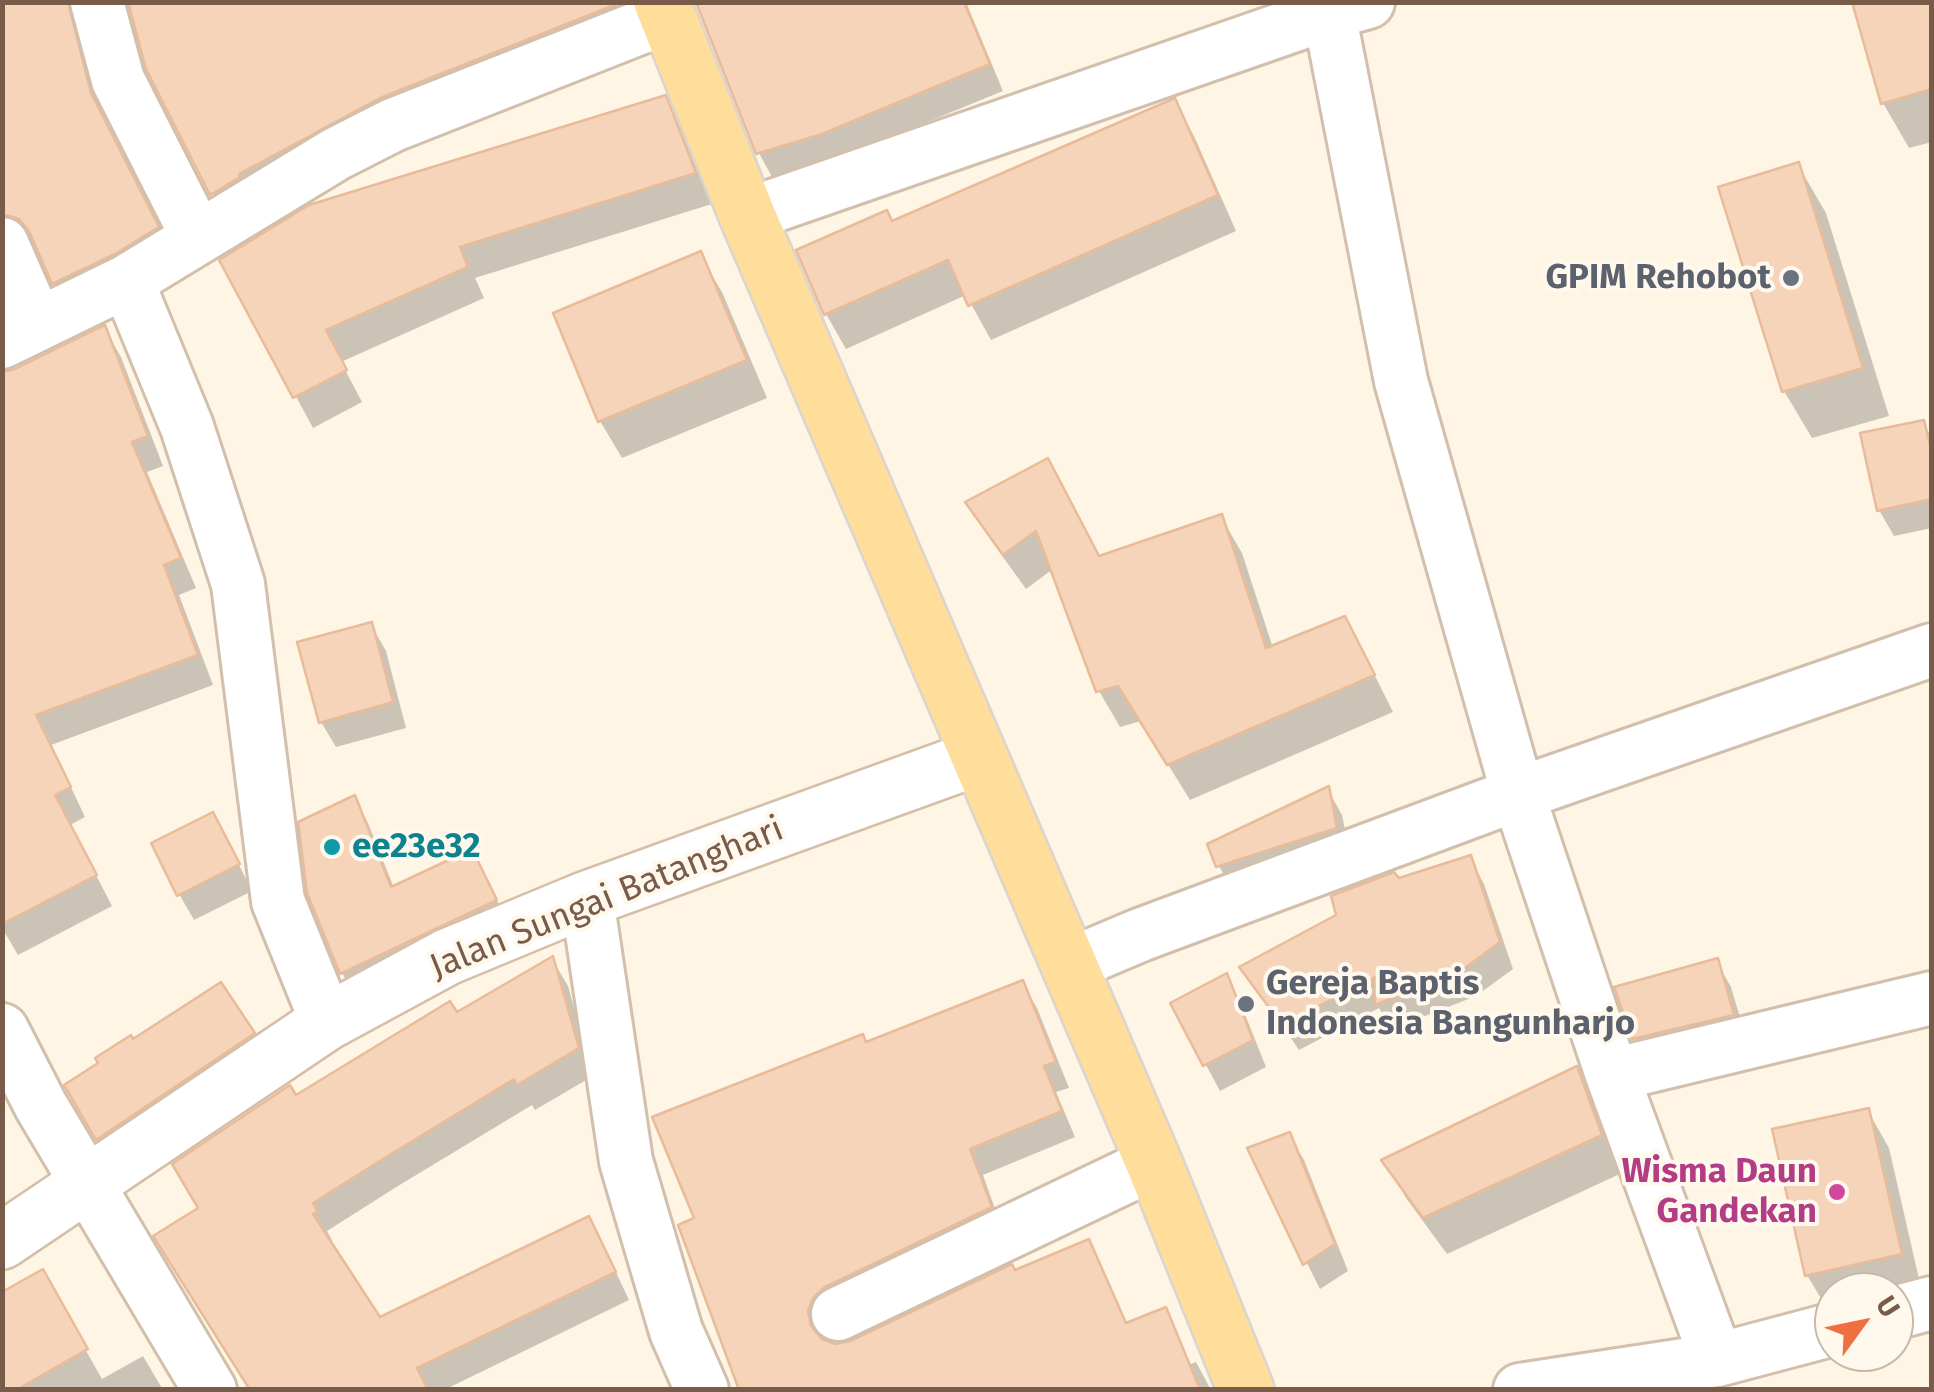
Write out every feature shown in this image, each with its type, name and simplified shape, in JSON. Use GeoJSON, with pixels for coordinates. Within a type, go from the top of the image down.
{"type":"FeatureCollection","features":[{"type":"Feature","properties":{"kind":"main road"},"geometry":{"type":"LineString","coordinates":[[665,10],[747,215],[1154,1163],[1246,1390]]}},
{"type":"Feature","properties":{"kind":"main road","name":"Jalan Sungai Batanghari"},"geometry":{"type":"LineString","coordinates":[[2,1241],[327,1022],[447,958],[587,899],[979,757]]}},
{"type":"Feature","properties":{"kind":"street"},"geometry":{"type":"LineString","coordinates":[[97,2],[118,80],[198,238]]}},
{"type":"Feature","properties":{"kind":"street"},"geometry":{"type":"LineString","coordinates":[[747,215],[1348,8],[1401,381],[1518,794],[1612,1075],[1717,1360]]}},
{"type":"Feature","properties":{"kind":"street"},"geometry":{"type":"LineString","coordinates":[[2,244],[20,333],[127,281],[336,154],[392,125],[665,10]]}},
{"type":"Feature","properties":{"kind":"street"},"geometry":{"type":"LineString","coordinates":[[127,281],[187,427],[238,584],[278,900],[327,1022]]}},
{"type":"Feature","properties":{"kind":"street"},"geometry":{"type":"LineString","coordinates":[[1068,965],[1518,794],[1932,650]]}},
{"type":"Feature","properties":{"kind":"street"},"geometry":{"type":"LineString","coordinates":[[587,899],[626,1161],[676,1332],[702,1390]]}},
{"type":"Feature","properties":{"kind":"street"},"geometry":{"type":"LineString","coordinates":[[1612,1075],[1932,998]]}},
{"type":"Feature","properties":{"kind":"street"},"geometry":{"type":"LineString","coordinates":[[2,1030],[41,1106],[210,1390]]}},
{"type":"Feature","properties":{"kind":"street"},"geometry":{"type":"LineString","coordinates":[[838,1314],[1154,1163]]}},
{"type":"Feature","properties":{"kind":"street"},"geometry":{"type":"LineString","coordinates":[[1520,1390],[1717,1360],[1814,1334]]}},
{"type":"Feature","properties":{"kind":"building"},"geometry":{"type":"Polygon","coordinates":[[[2,2],[68,2],[91,93],[159,227],[113,255],[52,284],[29,231],[19,219],[2,214],[2,2]]]}},
{"type":"Feature","properties":{"kind":"building"},"geometry":{"type":"Polygon","coordinates":[[[128,2],[622,2],[380,98],[239,174],[240,177],[210,195],[146,69],[128,2]]]}},
{"type":"Feature","properties":{"kind":"building"},"geometry":{"type":"Polygon","coordinates":[[[696,2],[964,2],[990,64],[822,134],[756,154],[696,2]]]}},
{"type":"Feature","properties":{"kind":"building"},"geometry":{"type":"Polygon","coordinates":[[[1852,2],[1932,2],[1932,89],[1881,104],[1852,2]]]}},
{"type":"Feature","properties":{"kind":"building"},"geometry":{"type":"Polygon","coordinates":[[[666,95],[696,173],[460,247],[468,267],[326,330],[347,370],[293,398],[219,260],[309,205],[666,95]]]}},
{"type":"Feature","properties":{"kind":"building"},"geometry":{"type":"Polygon","coordinates":[[[1175,98],[1218,195],[968,306],[948,260],[824,315],[796,250],[887,210],[892,221],[1175,98]]]}},
{"type":"Feature","properties":{"kind":"building","name":"GPIM Rehobot"},"geometry":{"type":"Polygon","coordinates":[[[1799,162],[1863,368],[1782,392],[1718,187],[1799,162]]]}},
{"type":"Feature","properties":{"kind":"building"},"geometry":{"type":"Polygon","coordinates":[[[701,251],[747,360],[598,422],[553,313],[701,251]]]}},
{"type":"Feature","properties":{"kind":"building"},"geometry":{"type":"Polygon","coordinates":[[[105,325],[148,436],[132,442],[181,558],[164,565],[198,655],[36,715],[71,787],[55,795],[97,875],[2,924],[2,372],[105,325]]]}},
{"type":"Feature","properties":{"kind":"building"},"geometry":{"type":"Polygon","coordinates":[[[1924,420],[1932,453],[1932,499],[1877,511],[1860,433],[1924,420]]]}},
{"type":"Feature","properties":{"kind":"building"},"geometry":{"type":"Polygon","coordinates":[[[1048,458],[1099,556],[1222,514],[1266,648],[1345,616],[1375,675],[1167,765],[1118,686],[1096,692],[1036,531],[1003,555],[965,502],[1048,458]]]}},
{"type":"Feature","properties":{"kind":"building"},"geometry":{"type":"Polygon","coordinates":[[[372,622],[393,702],[319,723],[297,642],[372,622]]]}},
{"type":"Feature","properties":{"kind":"building"},"geometry":{"type":"Polygon","coordinates":[[[1329,786],[1337,828],[1216,867],[1207,844],[1329,786]]]}},
{"type":"Feature","properties":{"kind":"building"},"geometry":{"type":"Polygon","coordinates":[[[355,795],[391,887],[472,849],[497,900],[340,974],[307,893],[298,822],[355,795]]]}},
{"type":"Feature","properties":{"kind":"building"},"geometry":{"type":"Polygon","coordinates":[[[213,812],[240,864],[177,896],[151,843],[213,812]]]}},
{"type":"Feature","properties":{"kind":"building"},"geometry":{"type":"Polygon","coordinates":[[[1471,855],[1500,942],[1461,971],[1375,1005],[1375,977],[1282,1025],[1239,967],[1336,915],[1331,896],[1394,872],[1399,878],[1471,855]]]}},
{"type":"Feature","properties":{"kind":"building"},"geometry":{"type":"Polygon","coordinates":[[[553,956],[579,1048],[517,1085],[514,1079],[383,1159],[313,1203],[318,1212],[313,1214],[380,1317],[589,1216],[616,1272],[417,1368],[428,1390],[250,1390],[153,1236],[198,1208],[172,1164],[290,1085],[296,1095],[450,1001],[457,1012],[553,956]]]}},
{"type":"Feature","properties":{"kind":"building"},"geometry":{"type":"Polygon","coordinates":[[[1718,958],[1734,1015],[1632,1039],[1614,987],[1718,958]]]}},
{"type":"Feature","properties":{"kind":"building"},"geometry":{"type":"Polygon","coordinates":[[[1227,973],[1253,1040],[1203,1066],[1170,1003],[1227,973]]]}},
{"type":"Feature","properties":{"kind":"building"},"geometry":{"type":"Polygon","coordinates":[[[1023,980],[1056,1062],[1044,1066],[1062,1111],[970,1149],[992,1207],[825,1287],[813,1298],[808,1311],[811,1326],[822,1339],[835,1344],[850,1341],[1012,1264],[1015,1270],[1089,1239],[1126,1323],[1166,1307],[1200,1390],[739,1390],[678,1225],[694,1218],[652,1117],[863,1034],[866,1042],[1023,980]]]}},
{"type":"Feature","properties":{"kind":"building"},"geometry":{"type":"Polygon","coordinates":[[[221,982],[255,1033],[96,1140],[64,1085],[98,1063],[95,1058],[131,1035],[133,1039],[221,982]]]}},
{"type":"Feature","properties":{"kind":"building"},"geometry":{"type":"Polygon","coordinates":[[[1577,1066],[1602,1135],[1423,1218],[1381,1160],[1577,1066]]]}},
{"type":"Feature","properties":{"kind":"building","name":"Wisma Daun Gandekan"},"geometry":{"type":"Polygon","coordinates":[[[1869,1108],[1902,1254],[1805,1276],[1772,1129],[1869,1108]]]}},
{"type":"Feature","properties":{"kind":"building"},"geometry":{"type":"Polygon","coordinates":[[[1290,1132],[1335,1244],[1303,1265],[1247,1148],[1290,1132]]]}},
{"type":"Feature","properties":{"kind":"building"},"geometry":{"type":"Polygon","coordinates":[[[43,1269],[88,1349],[16,1390],[2,1390],[2,1292],[43,1269]]]}},
{"type":"Feature","properties":{"kind":"place","name":"GPIM Rehobot"},"geometry":{"type":"Point","coordinates":[1791,278]}},
{"type":"Feature","properties":{"kind":"place","name":"ee23e32"},"geometry":{"type":"Point","coordinates":[332,847]}},
{"type":"Feature","properties":{"kind":"place","name":"Gereja Baptis Indonesia Bangunharjo"},"geometry":{"type":"Point","coordinates":[1246,1004]}},
{"type":"Feature","properties":{"kind":"place","name":"Wisma Daun Gandekan"},"geometry":{"type":"Point","coordinates":[1837,1192]}}]}
